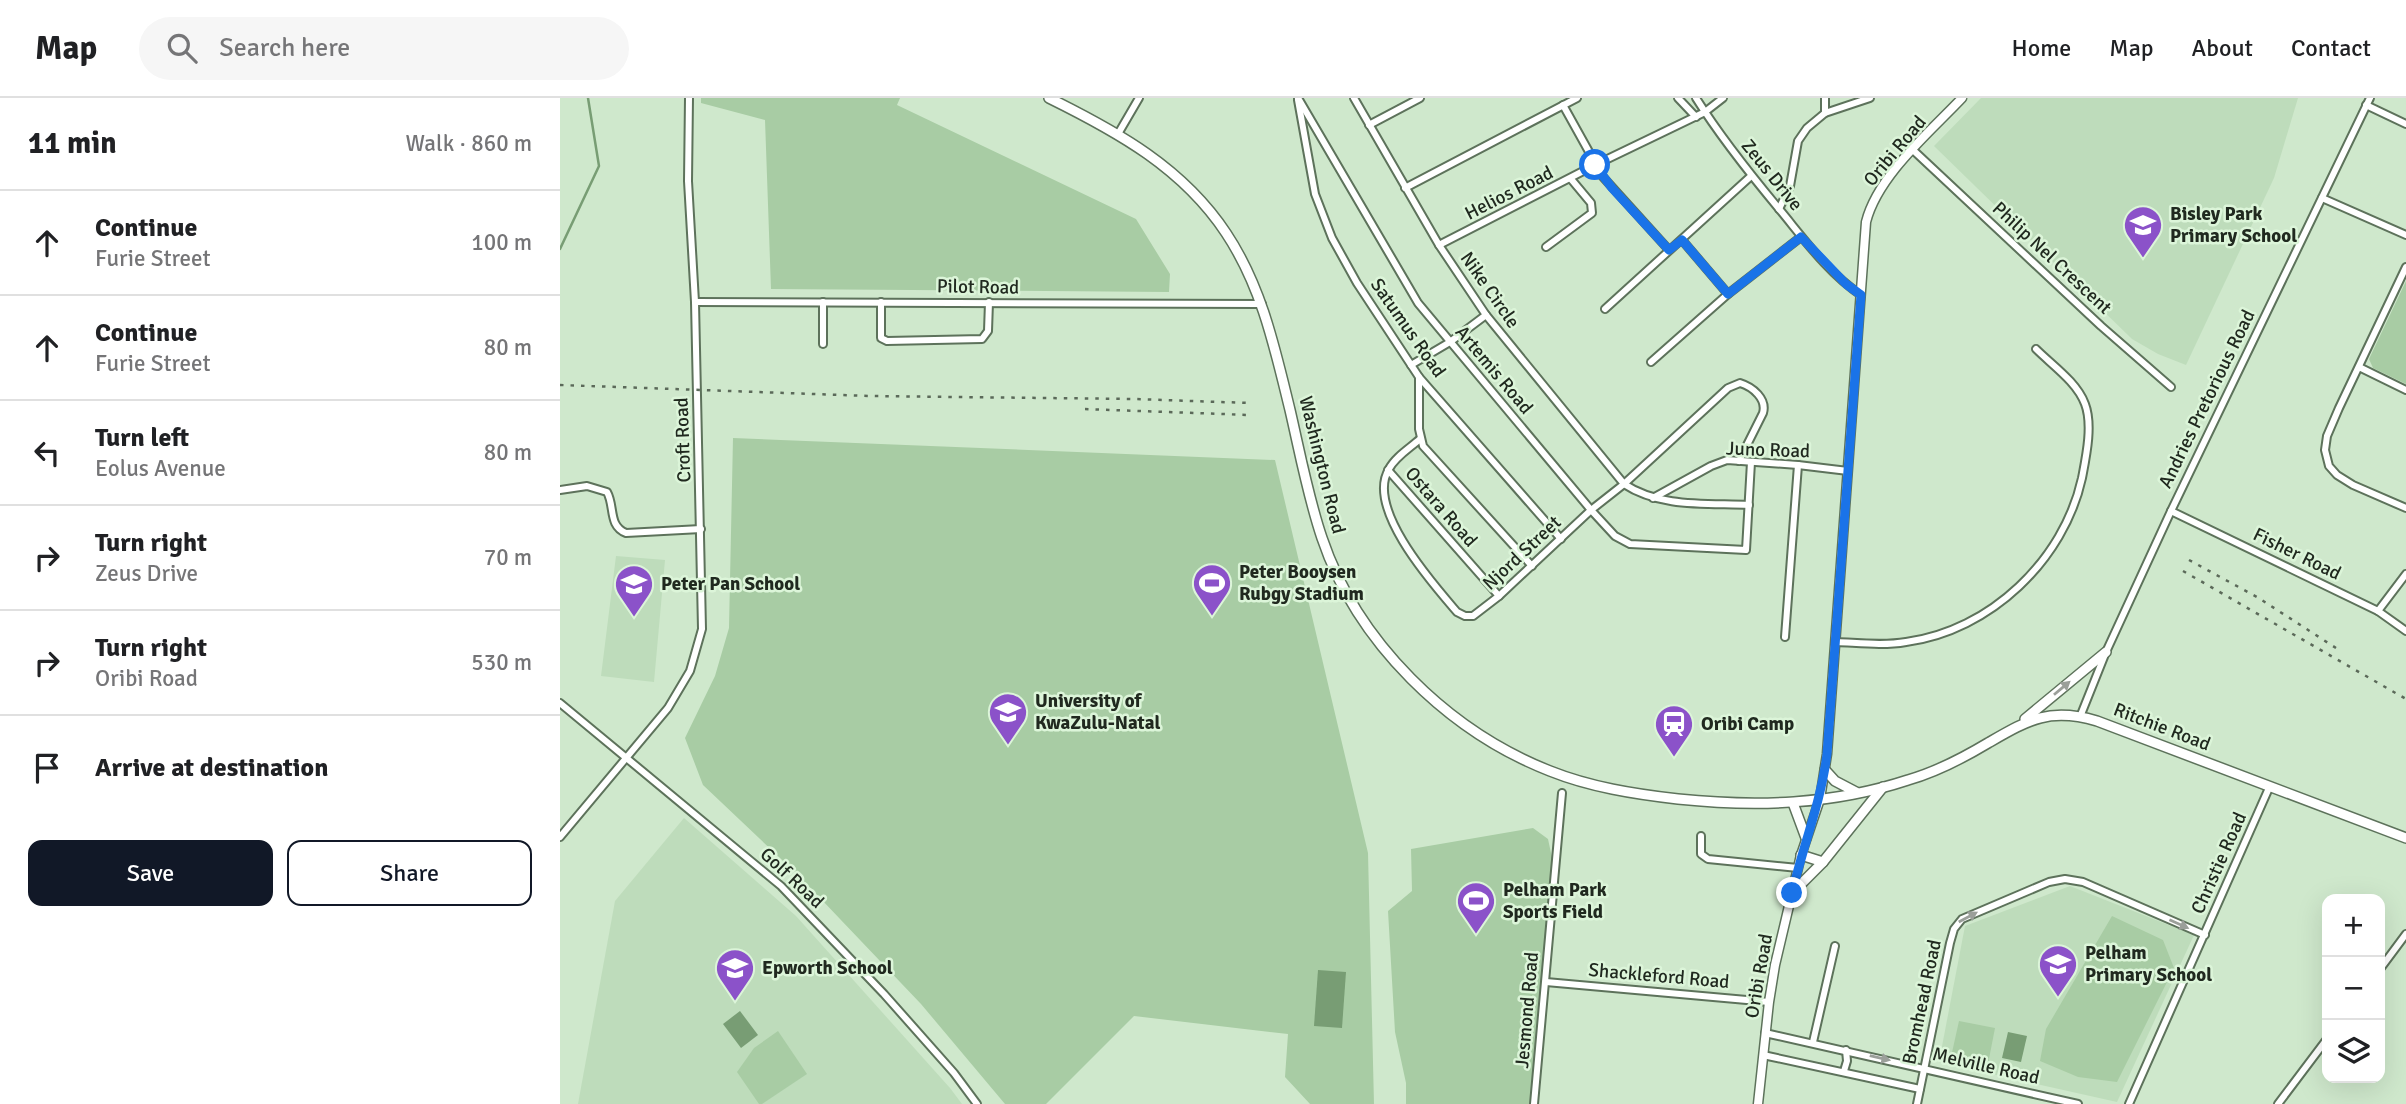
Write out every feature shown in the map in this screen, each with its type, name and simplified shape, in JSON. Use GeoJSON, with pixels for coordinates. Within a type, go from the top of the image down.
{"type":"FeatureCollection","features":[{"type":"Feature","properties":{"kind":"main road","name":"Washington Road"},"geometry":{"type":"LineString","coordinates":[[1049,98],[1118,134],[1171,169],[1199,197],[1236,248],[1262,304],[1316,519],[1329,558],[1354,604],[1399,667],[1460,721],[1548,771],[1609,789],[1658,797],[1741,804],[1793,803],[1908,781]]}},
{"type":"Feature","properties":{"kind":"main road"},"geometry":{"type":"LineString","coordinates":[[2018,725],[2106,652]]}},
{"type":"Feature","properties":{"kind":"main road","name":"Ritchie Road"},"geometry":{"type":"LineString","coordinates":[[1908,781],[1944,766],[2018,725],[2036,718],[2057,715],[2080,717],[2406,838]]}},
{"type":"Feature","properties":{"kind":"main road"},"geometry":{"type":"LineString","coordinates":[[1825,770],[1835,781],[1856,792]]}},
{"type":"Feature","properties":{"kind":"main road"},"geometry":{"type":"LineString","coordinates":[[1792,893],[1823,862],[1883,787]]}},
{"type":"Feature","properties":{"kind":"main road"},"geometry":{"type":"LineString","coordinates":[[1793,803],[1806,838]]}},
{"type":"Feature","properties":{"kind":"main road"},"geometry":{"type":"LineString","coordinates":[[1801,855],[1823,862]]}},
{"type":"Feature","properties":{"kind":"street","name":"Croft Road"},"geometry":{"type":"LineString","coordinates":[[560,837],[668,708],[684,685],[695,660],[702,621],[695,302],[688,181],[689,98]]}},
{"type":"Feature","properties":{"kind":"street"},"geometry":{"type":"LineString","coordinates":[[1118,134],[1139,98]]}},
{"type":"Feature","properties":{"kind":"street","name":"Artemis Road"},"geometry":{"type":"LineString","coordinates":[[1298,98],[1413,294],[1591,510],[1619,539],[1630,544],[1746,550],[1749,505]]}},
{"type":"Feature","properties":{"kind":"street","name":"Satumus Road"},"geometry":{"type":"LineString","coordinates":[[1298,98],[1314,194],[1332,238],[1374,310],[1419,377],[1561,539]]}},
{"type":"Feature","properties":{"kind":"street","name":"Nike Circle"},"geometry":{"type":"LineString","coordinates":[[1354,98],[1439,245],[1486,315],[1624,484]]}},
{"type":"Feature","properties":{"kind":"street"},"geometry":{"type":"LineString","coordinates":[[1369,125],[1420,98]]}},
{"type":"Feature","properties":{"kind":"street"},"geometry":{"type":"LineString","coordinates":[[1405,188],[1577,98]]}},
{"type":"Feature","properties":{"kind":"street"},"geometry":{"type":"LineString","coordinates":[[1678,98],[1696,117]]}},
{"type":"Feature","properties":{"kind":"street","name":"Zeus Drive"},"geometry":{"type":"LineString","coordinates":[[1696,98],[1750,177],[1801,237],[1846,284],[1861,295]]}},
{"type":"Feature","properties":{"kind":"street","name":"Helios Road"},"geometry":{"type":"LineString","coordinates":[[1439,245],[1571,180],[1595,165],[1705,113],[1723,98]]}},
{"type":"Feature","properties":{"kind":"street"},"geometry":{"type":"LineString","coordinates":[[1825,98],[1825,113]]}},
{"type":"Feature","properties":{"kind":"street"},"geometry":{"type":"LineString","coordinates":[[1779,209],[1790,186],[1798,141],[1807,128],[1825,113],[1869,98]]}},
{"type":"Feature","properties":{"kind":"street","name":"Oribi Road"},"geometry":{"type":"LineString","coordinates":[[1758,1104],[1775,965],[1801,855],[1820,799],[1825,770],[1869,212],[1885,182],[1962,98]]}},
{"type":"Feature","properties":{"kind":"street"},"geometry":{"type":"LineString","coordinates":[[2368,102],[2406,124]]}},
{"type":"Feature","properties":{"kind":"street","name":"Andries Pretorious Road"},"geometry":{"type":"LineString","coordinates":[[2080,717],[2106,652],[2171,511],[2368,102]]}},
{"type":"Feature","properties":{"kind":"street"},"geometry":{"type":"LineString","coordinates":[[1563,105],[1595,165],[1612,188],[1669,250]]}},
{"type":"Feature","properties":{"kind":"street","name":"Philip Nel Crescent"},"geometry":{"type":"LineString","coordinates":[[1913,150],[2101,326],[2171,387]]}},
{"type":"Feature","properties":{"kind":"street"},"geometry":{"type":"LineString","coordinates":[[1605,309],[1750,177]]}},
{"type":"Feature","properties":{"kind":"street"},"geometry":{"type":"LineString","coordinates":[[1546,247],[1592,213],[1591,203],[1571,180]]}},
{"type":"Feature","properties":{"kind":"street"},"geometry":{"type":"LineString","coordinates":[[2322,198],[2406,234]]}},
{"type":"Feature","properties":{"kind":"street"},"geometry":{"type":"LineString","coordinates":[[1651,362],[1728,294],[1801,237]]}},
{"type":"Feature","properties":{"kind":"street"},"geometry":{"type":"LineString","coordinates":[[1682,240],[1728,294]]}},
{"type":"Feature","properties":{"kind":"street"},"geometry":{"type":"LineString","coordinates":[[2406,267],[2327,436],[2326,459],[2332,471],[2353,485],[2406,508]]}},
{"type":"Feature","properties":{"kind":"street","name":"Pilot Road"},"geometry":{"type":"LineString","coordinates":[[695,302],[1262,304]]}},
{"type":"Feature","properties":{"kind":"street"},"geometry":{"type":"LineString","coordinates":[[823,302],[823,344]]}},
{"type":"Feature","properties":{"kind":"street"},"geometry":{"type":"LineString","coordinates":[[881,302],[881,338],[887,341],[982,339],[988,331],[989,302]]}},
{"type":"Feature","properties":{"kind":"street"},"geometry":{"type":"LineString","coordinates":[[1411,366],[1486,315]]}},
{"type":"Feature","properties":{"kind":"street"},"geometry":{"type":"LineString","coordinates":[[1837,642],[1906,642],[1950,630],[1989,610],[2021,585],[2057,538],[2078,496],[2084,466],[2088,416],[2079,392],[2036,349]]}},
{"type":"Feature","properties":{"kind":"street"},"geometry":{"type":"LineString","coordinates":[[2359,367],[2406,390]]}},
{"type":"Feature","properties":{"kind":"street"},"geometry":{"type":"LineString","coordinates":[[1419,377],[1420,439],[1429,453],[1532,566]]}},
{"type":"Feature","properties":{"kind":"street","name":"Njord Street"},"geometry":{"type":"LineString","coordinates":[[1388,470],[1385,494],[1388,513],[1428,579],[1457,612],[1465,616],[1478,614],[1733,384],[1740,383],[1748,386],[1763,400],[1765,406],[1739,461]]}},
{"type":"Feature","properties":{"kind":"street"},"geometry":{"type":"LineString","coordinates":[[1388,470],[1420,439]]}},
{"type":"Feature","properties":{"kind":"street","name":"Juno Road"},"geometry":{"type":"LineString","coordinates":[[1653,498],[1720,462],[1798,465],[1848,471]]}},
{"type":"Feature","properties":{"kind":"street"},"geometry":{"type":"LineString","coordinates":[[1624,484],[1653,498],[1688,503],[1749,505],[1751,462]]}},
{"type":"Feature","properties":{"kind":"street"},"geometry":{"type":"LineString","coordinates":[[1785,637],[1798,465]]}},
{"type":"Feature","properties":{"kind":"street","name":"Ostara Road"},"geometry":{"type":"LineString","coordinates":[[1388,470],[1499,596]]}},
{"type":"Feature","properties":{"kind":"street"},"geometry":{"type":"LineString","coordinates":[[560,490],[587,486],[607,492],[615,524],[622,531],[645,533],[701,528]]}},
{"type":"Feature","properties":{"kind":"street","name":"Fisher Road"},"geometry":{"type":"LineString","coordinates":[[2171,511],[2378,611],[2406,631]]}},
{"type":"Feature","properties":{"kind":"street"},"geometry":{"type":"LineString","coordinates":[[2378,611],[2406,574]]}},
{"type":"Feature","properties":{"kind":"street","name":"Golf Road"},"geometry":{"type":"LineString","coordinates":[[560,703],[794,898],[884,994],[954,1073],[977,1104]]}},
{"type":"Feature","properties":{"kind":"street","name":"Christie Road"},"geometry":{"type":"LineString","coordinates":[[2129,1104],[2269,788]]}},
{"type":"Feature","properties":{"kind":"street","name":"Jesmond Road"},"geometry":{"type":"LineString","coordinates":[[1534,1104],[1562,793]]}},
{"type":"Feature","properties":{"kind":"street"},"geometry":{"type":"LineString","coordinates":[[1701,836],[1701,854],[1715,862],[1798,868]]}},
{"type":"Feature","properties":{"kind":"street","name":"Bromhead Road"},"geometry":{"type":"LineString","coordinates":[[1917,1104],[1954,929],[1962,919],[2049,882],[2074,879],[2205,935]]}},
{"type":"Feature","properties":{"kind":"street"},"geometry":{"type":"LineString","coordinates":[[2385,962],[2406,934]]}},
{"type":"Feature","properties":{"kind":"street"},"geometry":{"type":"LineString","coordinates":[[1813,1042],[1835,946]]}},
{"type":"Feature","properties":{"kind":"street","name":"Shackleford Road"},"geometry":{"type":"LineString","coordinates":[[1546,982],[1769,1002]]}},
{"type":"Feature","properties":{"kind":"street","name":"Melville Road"},"geometry":{"type":"LineString","coordinates":[[1765,1032],[2078,1104]]}},
{"type":"Feature","properties":{"kind":"street"},"geometry":{"type":"LineString","coordinates":[[2278,1104],[2322,1046]]}},
{"type":"Feature","properties":{"kind":"street"},"geometry":{"type":"LineString","coordinates":[[1844,1071],[1847,1062],[1846,1050]]}},
{"type":"Feature","properties":{"kind":"street","name":"Melville Road"},"geometry":{"type":"LineString","coordinates":[[1763,1055],[1920,1089]]}},
{"type":"Feature","properties":{"kind":"shaded area"},"geometry":{"type":"Polygon","coordinates":[[[701,98],[900,98],[897,105],[1136,219],[1170,274],[1169,292],[771,289],[765,120],[701,103],[701,98]]]}},
{"type":"Feature","properties":{"kind":"shaded area","name":"Bisley Park Primary School"},"geometry":{"type":"Polygon","coordinates":[[[1981,98],[2298,98],[2274,178],[2186,365],[2158,354],[2132,339],[1934,146],[1981,98]]]}},
{"type":"Feature","properties":{"kind":"shaded area"},"geometry":{"type":"Polygon","coordinates":[[[2406,281],[2406,384],[2373,368],[2369,359],[2406,281]]]}},
{"type":"Feature","properties":{"kind":"shaded area","name":"University of KwaZulu-Natal"},"geometry":{"type":"Polygon","coordinates":[[[733,438],[1275,460],[1368,853],[1374,1104],[1310,1104],[1285,1077],[1288,1034],[1134,1016],[1046,1104],[1005,1104],[921,1004],[800,877],[703,785],[685,738],[715,676],[729,628],[733,438]]]}},
{"type":"Feature","properties":{"kind":"shaded area","name":"Peter Pan School"},"geometry":{"type":"Polygon","coordinates":[[[616,556],[665,560],[654,682],[601,676],[616,556]]]}},
{"type":"Feature","properties":{"kind":"shaded area","name":"Epworth School"},"geometry":{"type":"Polygon","coordinates":[[[684,818],[796,916],[962,1104],[578,1104],[615,901],[684,818]]]}},
{"type":"Feature","properties":{"kind":"shaded area"},"geometry":{"type":"Polygon","coordinates":[[[1533,828],[1548,839],[1558,886],[1538,1104],[1406,1104],[1406,1083],[1395,1032],[1388,911],[1412,891],[1411,849],[1533,828]]]}},
{"type":"Feature","properties":{"kind":"shaded area","name":"Pelham Primary School"},"geometry":{"type":"Polygon","coordinates":[[[2070,886],[2194,935],[2117,1102],[1939,1062],[1965,926],[2070,886]]]}},
{"type":"Feature","properties":{"kind":"shaded area"},"geometry":{"type":"Polygon","coordinates":[[[2112,916],[2163,940],[2174,968],[2117,1082],[2078,1077],[2040,1061],[2046,1029],[2112,916]]]}},
{"type":"Feature","properties":{"kind":"shaded area"},"geometry":{"type":"Polygon","coordinates":[[[1318,970],[1346,972],[1342,1028],[1314,1026],[1318,970]]]}},
{"type":"Feature","properties":{"kind":"shaded area"},"geometry":{"type":"Polygon","coordinates":[[[740,1011],[758,1035],[741,1048],[723,1024],[740,1011]]]}},
{"type":"Feature","properties":{"kind":"shaded area"},"geometry":{"type":"Polygon","coordinates":[[[1959,1021],[1995,1028],[1988,1064],[1951,1057],[1959,1021]]]}},
{"type":"Feature","properties":{"kind":"shaded area"},"geometry":{"type":"Polygon","coordinates":[[[778,1031],[807,1074],[759,1104],[737,1072],[754,1048],[778,1031]]]}},
{"type":"Feature","properties":{"kind":"shaded area"},"geometry":{"type":"Polygon","coordinates":[[[2008,1032],[2027,1036],[2021,1062],[2002,1058],[2008,1032]]]}},
{"type":"Feature","properties":{"kind":"waterway"},"geometry":{"type":"LineString","coordinates":[[560,249],[599,166],[588,98]]}},
{"type":"Feature","properties":{"kind":"railway"},"geometry":{"type":"LineString","coordinates":[[560,385],[868,396],[1250,403]]}},
{"type":"Feature","properties":{"kind":"railway"},"geometry":{"type":"LineString","coordinates":[[1085,409],[1249,415]]}},
{"type":"Feature","properties":{"kind":"railway"},"geometry":{"type":"LineString","coordinates":[[2189,560],[2257,597],[2336,648]]}},
{"type":"Feature","properties":{"kind":"railway"},"geometry":{"type":"LineString","coordinates":[[2183,571],[2406,699]]}},
{"type":"Feature","properties":{"kind":"place","name":"Bisley Park Primary School"},"geometry":{"type":"Point","coordinates":[2143,259]}},
{"type":"Feature","properties":{"kind":"place","name":"Peter Booysen Rubgy Stadium"},"geometry":{"type":"Point","coordinates":[1212,617]}},
{"type":"Feature","properties":{"kind":"place","name":"Peter Pan School"},"geometry":{"type":"Point","coordinates":[634,618]}},
{"type":"Feature","properties":{"kind":"place","name":"University of KwaZulu-Natal"},"geometry":{"type":"Point","coordinates":[1008,746]}},
{"type":"Feature","properties":{"kind":"place","name":"Oribi Camp"},"geometry":{"type":"Point","coordinates":[1674,758]}},
{"type":"Feature","properties":{"kind":"place","name":"Pelham Park Sports Field"},"geometry":{"type":"Point","coordinates":[1476,935]}},
{"type":"Feature","properties":{"kind":"place","name":"Pelham Primary School"},"geometry":{"type":"Point","coordinates":[2058,998]}},
{"type":"Feature","properties":{"kind":"place","name":"Epworth School"},"geometry":{"type":"Point","coordinates":[735,1002]}},
{"type":"Feature","properties":{"kind":"route"},"geometry":{"type":"LineString","coordinates":[[1595,165],[1612,188],[1669,250],[1682,240],[1728,294],[1801,237],[1846,284],[1861,295],[1827,754],[1820,799],[1806,838],[1792,893]]}}]}
